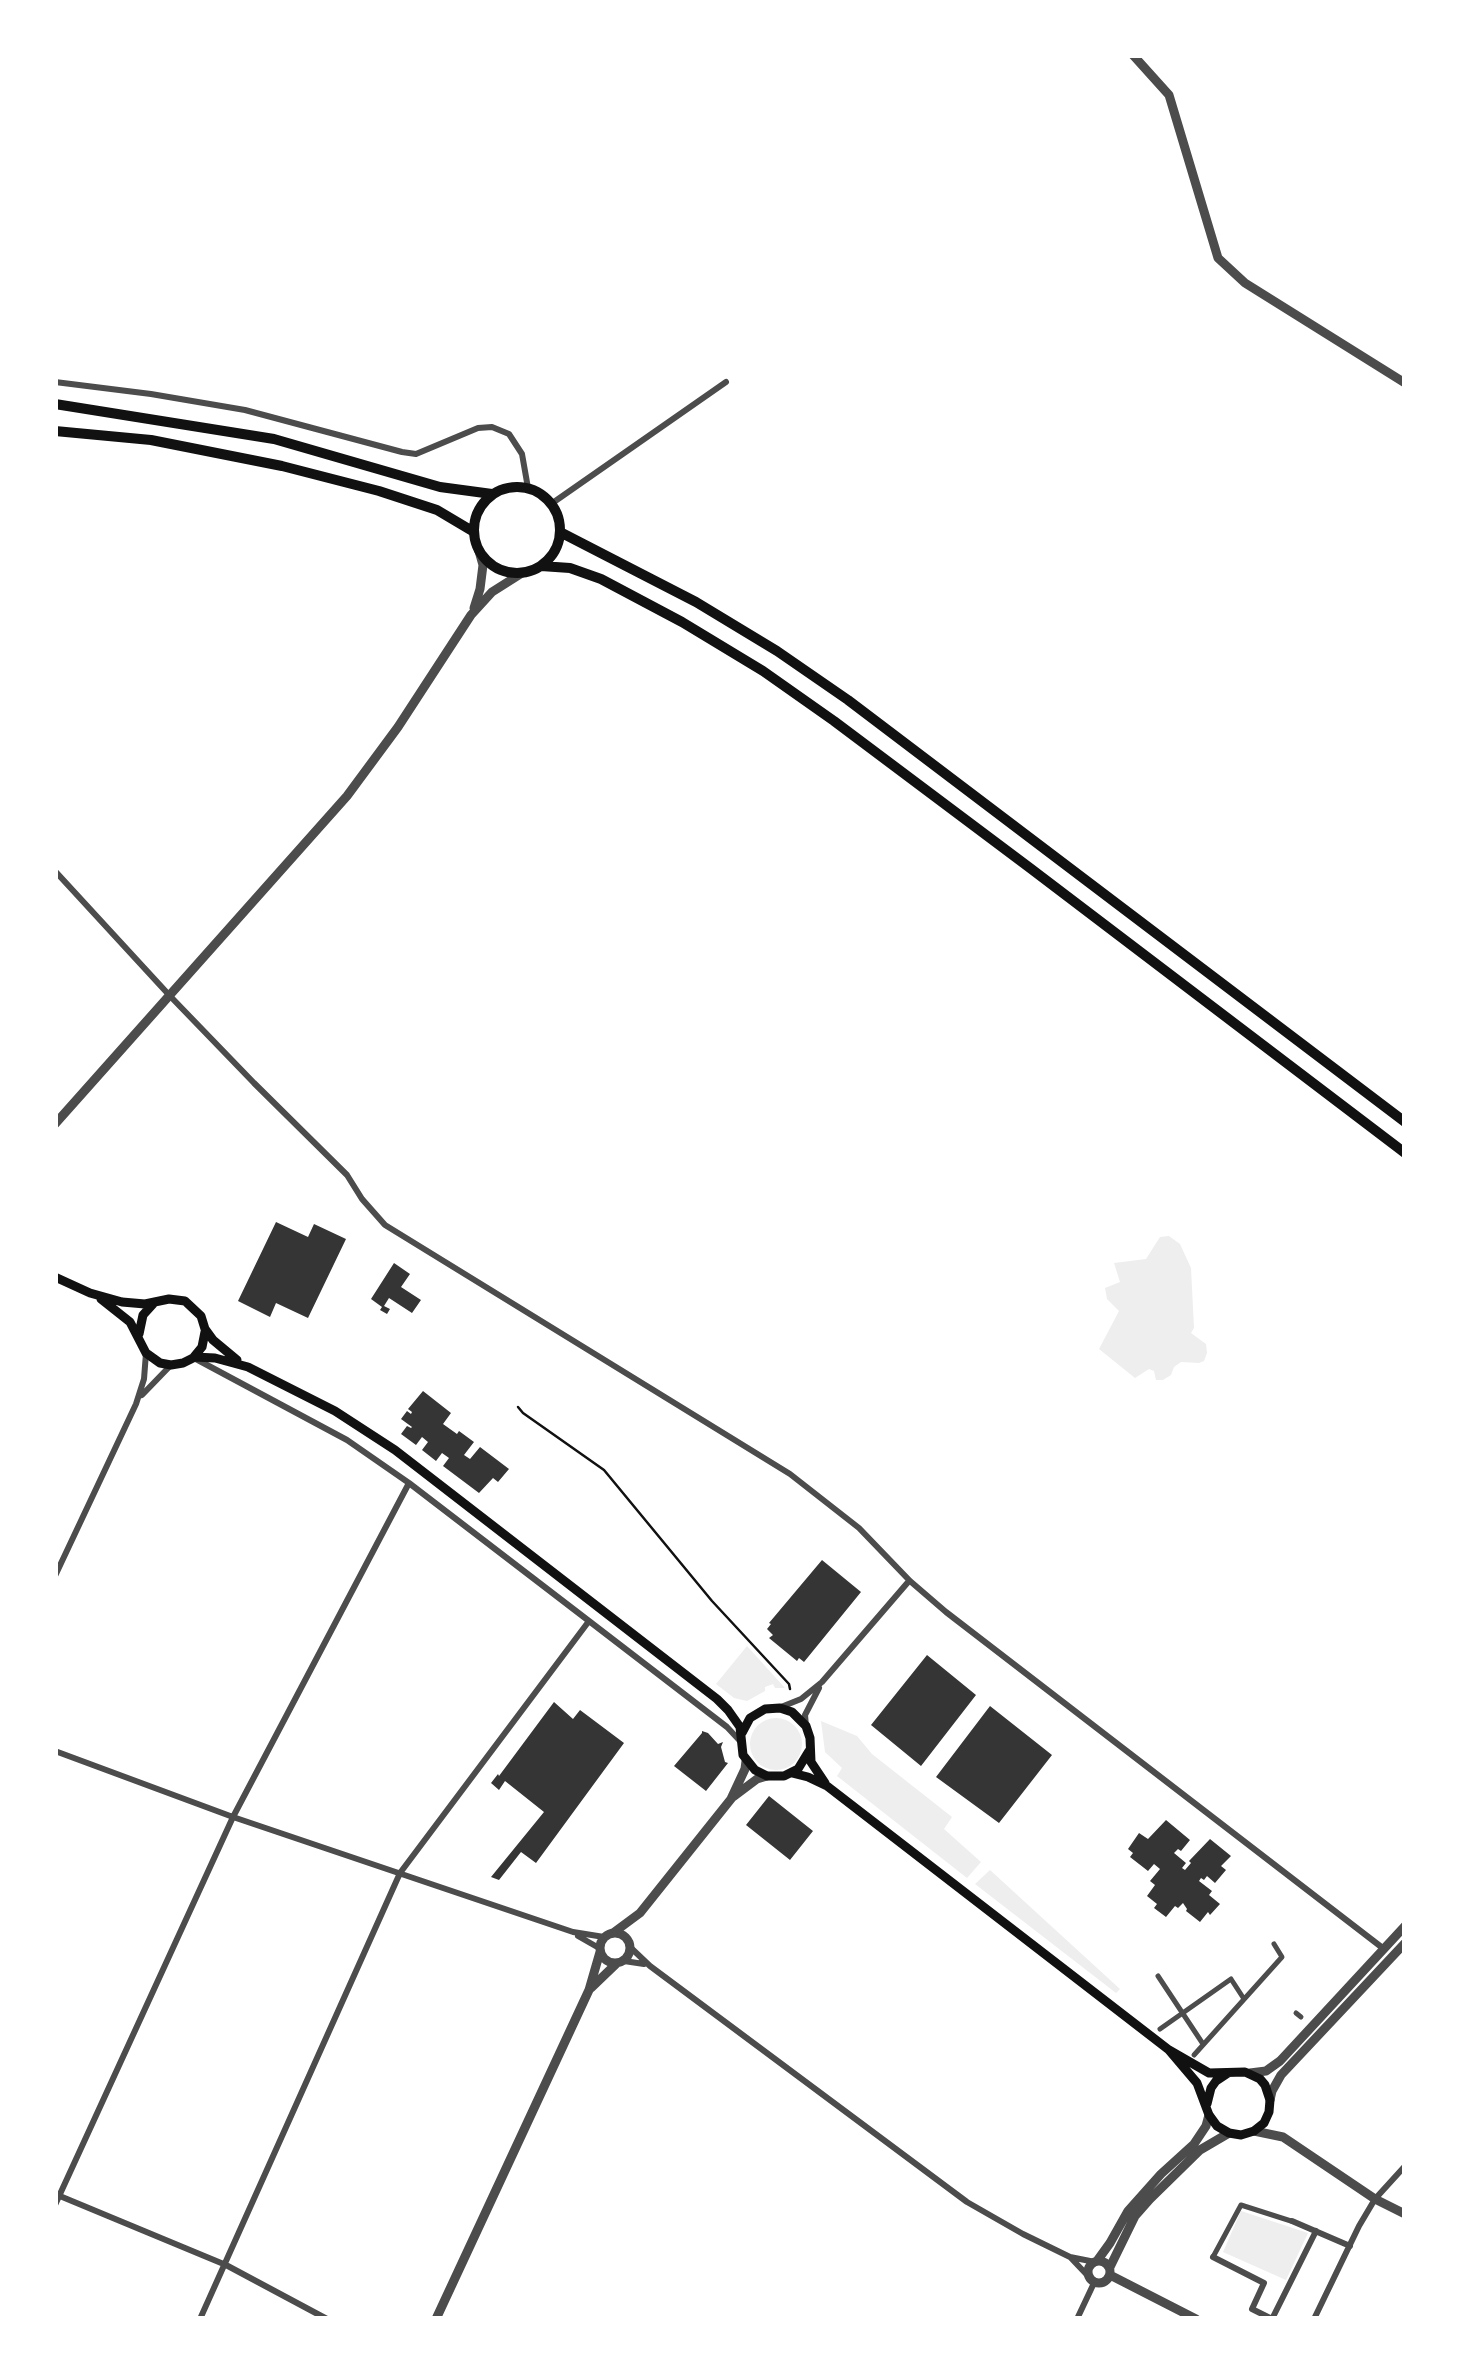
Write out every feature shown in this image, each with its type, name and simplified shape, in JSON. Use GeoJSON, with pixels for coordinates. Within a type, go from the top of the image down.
{"type":"FeatureCollection","features":[{"type":"Feature","properties":{"kind":"main road"},"geometry":{"type":"LineString","coordinates":[[55,404],[274,439],[440,487],[492,494]]}},
{"type":"Feature","properties":{"kind":"main road"},"geometry":{"type":"LineString","coordinates":[[55,431],[151,440],[282,466],[437,510],[474,532]]}},
{"type":"Feature","properties":{"kind":"main road"},"geometry":{"type":"LineString","coordinates":[[542,566],[558,545],[560,532],[551,504],[528,488],[503,489],[492,494],[478,511],[474,532],[487,561],[510,572],[522,573],[542,566],[570,568],[602,579],[762,671],[1229,1017],[1405,1154]]}},
{"type":"Feature","properties":{"kind":"main road"},"geometry":{"type":"LineString","coordinates":[[560,532],[696,602],[848,700],[1405,1122]]}},
{"type":"Feature","properties":{"kind":"main road"},"geometry":{"type":"LineString","coordinates":[[55,1277],[118,1311],[155,1360],[183,1364],[202,1347],[205,1329]]}},
{"type":"Feature","properties":{"kind":"main road"},"geometry":{"type":"LineString","coordinates":[[90,1293],[122,1302],[144,1304],[177,1299],[192,1305],[222,1349],[248,1368]]}},
{"type":"Feature","properties":{"kind":"main road"},"geometry":{"type":"LineString","coordinates":[[139,1337],[143,1315],[160,1301]]}},
{"type":"Feature","properties":{"kind":"main road"},"geometry":{"type":"LineString","coordinates":[[194,1357],[215,1358],[248,1368],[302,1393],[374,1435],[716,1699],[740,1727],[746,1761],[755,1770],[767,1776],[784,1776],[803,1764],[809,1751]]}},
{"type":"Feature","properties":{"kind":"main road"},"geometry":{"type":"LineString","coordinates":[[716,1699],[755,1714]]}},
{"type":"Feature","properties":{"kind":"main road"},"geometry":{"type":"LineString","coordinates":[[741,1739],[746,1723],[755,1714],[770,1708],[792,1712],[806,1726],[811,1762],[826,1785]]}},
{"type":"Feature","properties":{"kind":"main road"},"geometry":{"type":"LineString","coordinates":[[792,1772],[826,1785],[1169,2050],[1209,2073],[1246,2072],[1260,2079],[1270,2100],[1267,2118],[1254,2131],[1241,2135],[1217,2126],[1197,2083],[1169,2050]]}},
{"type":"Feature","properties":{"kind":"main road"},"geometry":{"type":"LineString","coordinates":[[1208,2110],[1211,2088],[1230,2072]]}},
{"type":"Feature","properties":{"kind":"street"},"geometry":{"type":"LineString","coordinates":[[1134,55],[1169,95],[1218,258],[1245,284],[1405,383]]}},
{"type":"Feature","properties":{"kind":"street"},"geometry":{"type":"LineString","coordinates":[[55,382],[244,410],[416,454],[478,428],[492,427],[509,434],[522,454],[528,488]]}},
{"type":"Feature","properties":{"kind":"street"},"geometry":{"type":"LineString","coordinates":[[551,504],[726,382]]}},
{"type":"Feature","properties":{"kind":"street"},"geometry":{"type":"LineString","coordinates":[[471,615],[483,565],[479,550]]}},
{"type":"Feature","properties":{"kind":"street"},"geometry":{"type":"LineString","coordinates":[[55,1124],[347,796],[398,727],[471,615],[492,592],[522,573]]}},
{"type":"Feature","properties":{"kind":"street"},"geometry":{"type":"LineString","coordinates":[[55,872],[254,1084],[347,1175],[385,1225],[790,1474],[859,1528],[946,1612],[1384,1949]]}},
{"type":"Feature","properties":{"kind":"street"},"geometry":{"type":"LineString","coordinates":[[55,1576],[136,1404],[144,1380],[146,1353]]}},
{"type":"Feature","properties":{"kind":"street"},"geometry":{"type":"LineString","coordinates":[[194,1357],[347,1440],[741,1739]]}},
{"type":"Feature","properties":{"kind":"street"},"geometry":{"type":"LineString","coordinates":[[136,1404],[171,1365]]}},
{"type":"Feature","properties":{"kind":"street"},"geometry":{"type":"LineString","coordinates":[[55,2205],[233,1818],[408,1483]]}},
{"type":"Feature","properties":{"kind":"street"},"geometry":{"type":"LineString","coordinates":[[780,1708],[822,1682],[910,1581]]}},
{"type":"Feature","properties":{"kind":"street"},"geometry":{"type":"LineString","coordinates":[[200,2319],[400,1873],[589,1621]]}},
{"type":"Feature","properties":{"kind":"street"},"geometry":{"type":"LineString","coordinates":[[806,1726],[805,1714],[822,1682]]}},
{"type":"Feature","properties":{"kind":"street"},"geometry":{"type":"LineString","coordinates":[[55,1751],[233,1818],[572,1932],[600,1950],[606,1961],[650,1966]]}},
{"type":"Feature","properties":{"kind":"street"},"geometry":{"type":"LineString","coordinates":[[436,2319],[589,1990],[608,1935],[640,1913],[730,1798],[746,1761]]}},
{"type":"Feature","properties":{"kind":"street"},"geometry":{"type":"LineString","coordinates":[[730,1798],[767,1776]]}},
{"type":"Feature","properties":{"kind":"street"},"geometry":{"type":"LineString","coordinates":[[589,1990],[629,1954],[640,1913]]}},
{"type":"Feature","properties":{"kind":"street"},"geometry":{"type":"LineString","coordinates":[[1246,2072],[1266,2070],[1280,2061],[1405,1926]]}},
{"type":"Feature","properties":{"kind":"street"},"geometry":{"type":"LineString","coordinates":[[572,1932],[623,1935],[650,1966],[967,2202],[1070,2258],[1091,2280],[1102,2284],[1135,2216],[1200,2150],[1229,2133]]}},
{"type":"Feature","properties":{"kind":"street"},"geometry":{"type":"LineString","coordinates":[[1270,2100],[1281,2075],[1405,1943]]}},
{"type":"Feature","properties":{"kind":"street"},"geometry":{"type":"LineString","coordinates":[[1194,2054],[1282,1957],[1274,1944]]}},
{"type":"Feature","properties":{"kind":"street"},"geometry":{"type":"LineString","coordinates":[[1395,1954],[1405,1961]]}},
{"type":"Feature","properties":{"kind":"street"},"geometry":{"type":"LineString","coordinates":[[1158,1976],[1203,2044]]}},
{"type":"Feature","properties":{"kind":"street"},"geometry":{"type":"LineString","coordinates":[[1160,2029],[1231,1980],[1244,1999]]}},
{"type":"Feature","properties":{"kind":"street"},"geometry":{"type":"LineString","coordinates":[[1077,2319],[1091,2280],[1088,2269],[1110,2244],[1128,2210],[1194,2144],[1206,2126],[1208,2110]]}},
{"type":"Feature","properties":{"kind":"street"},"geometry":{"type":"LineString","coordinates":[[1254,2131],[1283,2137],[1375,2199],[1405,2214]]}},
{"type":"Feature","properties":{"kind":"street"},"geometry":{"type":"LineString","coordinates":[[1314,2319],[1375,2199],[1405,2166]]}},
{"type":"Feature","properties":{"kind":"street"},"geometry":{"type":"LineString","coordinates":[[57,2195],[226,2265],[327,2319]]}},
{"type":"Feature","properties":{"kind":"street"},"geometry":{"type":"LineString","coordinates":[[1316,2231],[1272,2319],[1252,2309],[1264,2283],[1213,2257],[1240,2205],[1292,2221],[1316,2231],[1350,2246]]}},
{"type":"Feature","properties":{"kind":"street"},"geometry":{"type":"LineString","coordinates":[[1070,2258],[1104,2262],[1110,2271],[1179,2315],[1196,2319]]}},
{"type":"Feature","properties":{"kind":"path"},"geometry":{"type":"LineString","coordinates":[[518,1407],[604,1470],[712,1601],[789,1684],[790,1690]]}},
{"type":"Feature","properties":{"kind":"shaded area"},"geometry":{"type":"Polygon","coordinates":[[[1169,1236],[1180,1244],[1191,1268],[1191,1333],[1206,1344],[1207,1353],[1199,1363],[1181,1362],[1163,1380],[1156,1380],[1154,1371],[1149,1369],[1135,1378],[1099,1349],[1119,1311],[1107,1299],[1105,1288],[1120,1282],[1114,1263],[1146,1259],[1160,1237],[1169,1236]]]}},
{"type":"Feature","properties":{"kind":"shaded area"},"geometry":{"type":"Polygon","coordinates":[[[747,1646],[785,1688],[775,1688],[773,1684],[747,1701],[734,1698],[716,1684],[747,1646]]]}},
{"type":"Feature","properties":{"kind":"shaded area"},"geometry":{"type":"Polygon","coordinates":[[[776,1718],[795,1725],[802,1744],[795,1763],[776,1770],[757,1763],[750,1744],[757,1725],[776,1718]]]}},
{"type":"Feature","properties":{"kind":"shaded area"},"geometry":{"type":"Polygon","coordinates":[[[821,1721],[857,1736],[872,1754],[952,1817],[944,1829],[981,1862],[967,1878],[837,1776],[842,1768],[825,1752],[821,1721]]]}},
{"type":"Feature","properties":{"kind":"shaded area"},"geometry":{"type":"Polygon","coordinates":[[[990,1870],[1120,1989],[1116,1993],[975,1884],[990,1870]]]}},
{"type":"Feature","properties":{"kind":"shaded area"},"geometry":{"type":"Polygon","coordinates":[[[1241,2211],[1308,2233],[1286,2280],[1223,2252],[1241,2211]]]}},
{"type":"Feature","properties":{"kind":"building"},"geometry":{"type":"Polygon","coordinates":[[[276,1222],[308,1237],[314,1224],[346,1239],[308,1318],[276,1303],[270,1317],[238,1301],[276,1222]]]}},
{"type":"Feature","properties":{"kind":"building"},"geometry":{"type":"Polygon","coordinates":[[[394,1263],[410,1274],[401,1287],[421,1300],[412,1313],[389,1298],[384,1306],[390,1309],[387,1314],[371,1299],[394,1263]]]}},
{"type":"Feature","properties":{"kind":"building"},"geometry":{"type":"Polygon","coordinates":[[[423,1391],[451,1413],[443,1424],[474,1442],[464,1455],[470,1459],[480,1447],[509,1469],[498,1482],[493,1478],[479,1493],[443,1466],[449,1458],[442,1453],[436,1461],[422,1450],[428,1442],[422,1437],[416,1445],[401,1434],[407,1426],[412,1427],[401,1419],[407,1411],[411,1414],[408,1409],[423,1391]]]}},
{"type":"Feature","properties":{"kind":"building"},"geometry":{"type":"Polygon","coordinates":[[[822,1560],[861,1592],[804,1662],[799,1658],[797,1661],[769,1638],[773,1635],[767,1629],[822,1560]]]}},
{"type":"Feature","properties":{"kind":"building"},"geometry":{"type":"Polygon","coordinates":[[[927,1655],[976,1695],[921,1766],[871,1725],[927,1655]]]}},
{"type":"Feature","properties":{"kind":"building"},"geometry":{"type":"Polygon","coordinates":[[[554,1702],[573,1719],[580,1710],[624,1743],[536,1863],[521,1852],[499,1880],[491,1877],[544,1812],[505,1781],[499,1790],[491,1783],[554,1702]]]}},
{"type":"Feature","properties":{"kind":"building"},"geometry":{"type":"Polygon","coordinates":[[[990,1706],[1052,1755],[999,1823],[936,1777],[990,1706]]]}},
{"type":"Feature","properties":{"kind":"building"},"geometry":{"type":"Polygon","coordinates":[[[702,1731],[718,1744],[723,1742],[721,1747],[728,1763],[706,1791],[674,1766],[702,1731]]]}},
{"type":"Feature","properties":{"kind":"building"},"geometry":{"type":"Polygon","coordinates":[[[769,1796],[813,1831],[790,1860],[746,1825],[769,1796]]]}},
{"type":"Feature","properties":{"kind":"building"},"geometry":{"type":"Polygon","coordinates":[[[1166,1820],[1190,1840],[1174,1853],[1186,1863],[1182,1868],[1185,1870],[1210,1839],[1231,1856],[1221,1866],[1226,1870],[1215,1883],[1207,1876],[1199,1881],[1220,1904],[1200,1922],[1186,1911],[1183,1903],[1166,1917],[1154,1908],[1157,1904],[1147,1896],[1155,1885],[1150,1881],[1160,1869],[1154,1864],[1148,1871],[1130,1857],[1133,1853],[1128,1849],[1139,1833],[1148,1839],[1166,1820]]]}}]}
